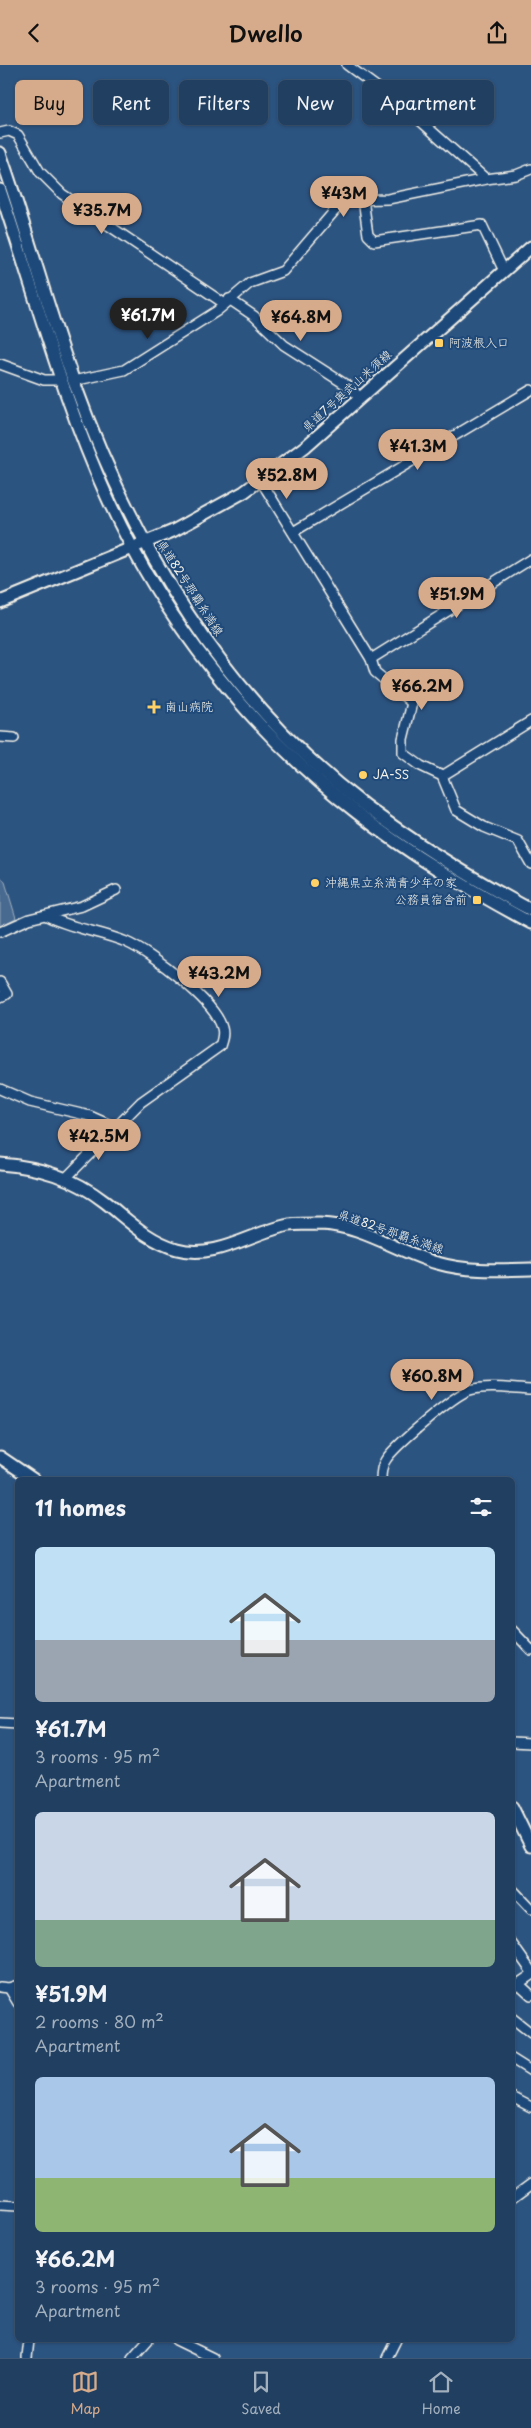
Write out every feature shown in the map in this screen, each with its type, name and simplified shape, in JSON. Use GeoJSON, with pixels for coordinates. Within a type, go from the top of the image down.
{"type":"FeatureCollection","features":[{"type":"Feature","properties":{"kind":"main road","name":"県道82号那覇糸満線"},"geometry":{"type":"LineString","coordinates":[[0,153],[73,381],[99,446],[144,544],[191,618],[221,660],[261,709],[306,755],[363,804],[423,847],[531,910]]}},
{"type":"Feature","properties":{"kind":"main road"},"geometry":{"type":"LineString","coordinates":[[0,190],[61,380],[94,464],[132,549],[197,651],[254,718],[300,765],[356,812],[418,857],[474,892],[531,923]]}},
{"type":"Feature","properties":{"kind":"main road","name":"県道7号奥武山米須線"},"geometry":{"type":"LineString","coordinates":[[0,602],[144,544],[204,516],[261,481],[301,450],[531,247]]}},
{"type":"Feature","properties":{"kind":"main road","name":"県道82号那覇糸満線"},"geometry":{"type":"LineString","coordinates":[[0,1164],[38,1169],[66,1178],[104,1201],[150,1237],[179,1250],[212,1250],[290,1225],[321,1224],[349,1230],[429,1261],[456,1268],[488,1271],[531,1269]]}},
{"type":"Feature","properties":{"kind":"main road"},"geometry":{"type":"LineString","coordinates":[[0,1457],[30,1477]]}},
{"type":"Feature","properties":{"kind":"main road"},"geometry":{"type":"LineString","coordinates":[[515,1813],[531,1846]]}},
{"type":"Feature","properties":{"kind":"street"},"geometry":{"type":"LineString","coordinates":[[347,65],[408,110],[486,179]]}},
{"type":"Feature","properties":{"kind":"street"},"geometry":{"type":"LineString","coordinates":[[0,133],[9,131],[18,135],[40,172],[62,194],[227,302],[254,316],[284,345],[350,388],[360,398]]}},
{"type":"Feature","properties":{"kind":"street"},"geometry":{"type":"LineString","coordinates":[[73,381],[124,370],[227,302],[250,283],[283,271],[341,204],[347,200],[388,199],[486,179],[516,175],[531,169]]}},
{"type":"Feature","properties":{"kind":"street"},"geometry":{"type":"LineString","coordinates":[[363,199],[368,235],[374,241],[482,225],[504,271]]}},
{"type":"Feature","properties":{"kind":"street"},"geometry":{"type":"LineString","coordinates":[[0,364],[44,380],[61,380]]}},
{"type":"Feature","properties":{"kind":"street"},"geometry":{"type":"LineString","coordinates":[[294,532],[531,390]]}},
{"type":"Feature","properties":{"kind":"street"},"geometry":{"type":"LineString","coordinates":[[261,481],[371,659],[375,673],[412,703],[403,739],[403,753],[420,766],[442,776],[456,810],[484,827],[518,841],[531,864]]}},
{"type":"Feature","properties":{"kind":"street"},"geometry":{"type":"LineString","coordinates":[[371,659],[531,559]]}},
{"type":"Feature","properties":{"kind":"street"},"geometry":{"type":"LineString","coordinates":[[442,776],[531,721]]}},
{"type":"Feature","properties":{"kind":"street"},"geometry":{"type":"LineString","coordinates":[[0,737],[14,738]]}},
{"type":"Feature","properties":{"kind":"street"},"geometry":{"type":"LineString","coordinates":[[0,932],[16,924],[82,906],[116,890]]}},
{"type":"Feature","properties":{"kind":"street"},"geometry":{"type":"LineString","coordinates":[[46,916],[63,925],[102,933],[142,950],[204,999],[212,1008],[222,1027],[223,1038],[220,1046],[154,1092],[115,1127],[66,1178]]}},
{"type":"Feature","properties":{"kind":"street"},"geometry":{"type":"LineString","coordinates":[[0,982],[7,994],[0,997]]}},
{"type":"Feature","properties":{"kind":"street"},"geometry":{"type":"LineString","coordinates":[[0,1089],[30,1102],[90,1117],[115,1127]]}},
{"type":"Feature","properties":{"kind":"street"},"geometry":{"type":"LineString","coordinates":[[381,1477],[382,1468],[389,1456],[445,1405],[462,1393],[480,1389],[531,1390]]}},
{"type":"Feature","properties":{"kind":"street"},"geometry":{"type":"LineString","coordinates":[[515,1633],[531,1650]]}},
{"type":"Feature","properties":{"kind":"street"},"geometry":{"type":"LineString","coordinates":[[0,1723],[15,1724]]}},
{"type":"Feature","properties":{"kind":"street"},"geometry":{"type":"LineString","coordinates":[[515,1742],[531,1743]]}},
{"type":"Feature","properties":{"kind":"street"},"geometry":{"type":"LineString","coordinates":[[515,1892],[531,1909]]}},
{"type":"Feature","properties":{"kind":"street"},"geometry":{"type":"LineString","coordinates":[[515,1949],[531,1973],[516,1986],[531,1995]]}},
{"type":"Feature","properties":{"kind":"street"},"geometry":{"type":"LineString","coordinates":[[515,2020],[531,2033]]}},
{"type":"Feature","properties":{"kind":"street"},"geometry":{"type":"LineString","coordinates":[[515,2061],[531,2071]]}},
{"type":"Feature","properties":{"kind":"street"},"geometry":{"type":"LineString","coordinates":[[515,2099],[531,2107]]}},
{"type":"Feature","properties":{"kind":"street"},"geometry":{"type":"LineString","coordinates":[[515,2196],[531,2183]]}},
{"type":"Feature","properties":{"kind":"street"},"geometry":{"type":"LineString","coordinates":[[0,2205],[15,2206]]}},
{"type":"Feature","properties":{"kind":"street"},"geometry":{"type":"LineString","coordinates":[[27,2358],[29,2342]]}},
{"type":"Feature","properties":{"kind":"street"},"geometry":{"type":"LineString","coordinates":[[132,2358],[146,2342]]}},
{"type":"Feature","properties":{"kind":"street"},"geometry":{"type":"LineString","coordinates":[[180,2342],[212,2358]]}},
{"type":"Feature","properties":{"kind":"street"},"geometry":{"type":"LineString","coordinates":[[387,2358],[395,2342]]}},
{"type":"Feature","properties":{"kind":"shaded area"},"geometry":{"type":"Polygon","coordinates":[[[0,876],[5,882],[16,918],[0,926],[0,876]]]}},
{"type":"Feature","properties":{"kind":"place","name":"阿波根入口"},"geometry":{"type":"Point","coordinates":[439,343]}},
{"type":"Feature","properties":{"kind":"place","name":"南山病院"},"geometry":{"type":"Point","coordinates":[154,707]}},
{"type":"Feature","properties":{"kind":"place","name":"JA-SS"},"geometry":{"type":"Point","coordinates":[363,775]}},
{"type":"Feature","properties":{"kind":"place","name":"沖縄県立糸満青少年の家"},"geometry":{"type":"Point","coordinates":[315,883]}},
{"type":"Feature","properties":{"kind":"place","name":"公務員宿舎前"},"geometry":{"type":"Point","coordinates":[477,900]}}]}
